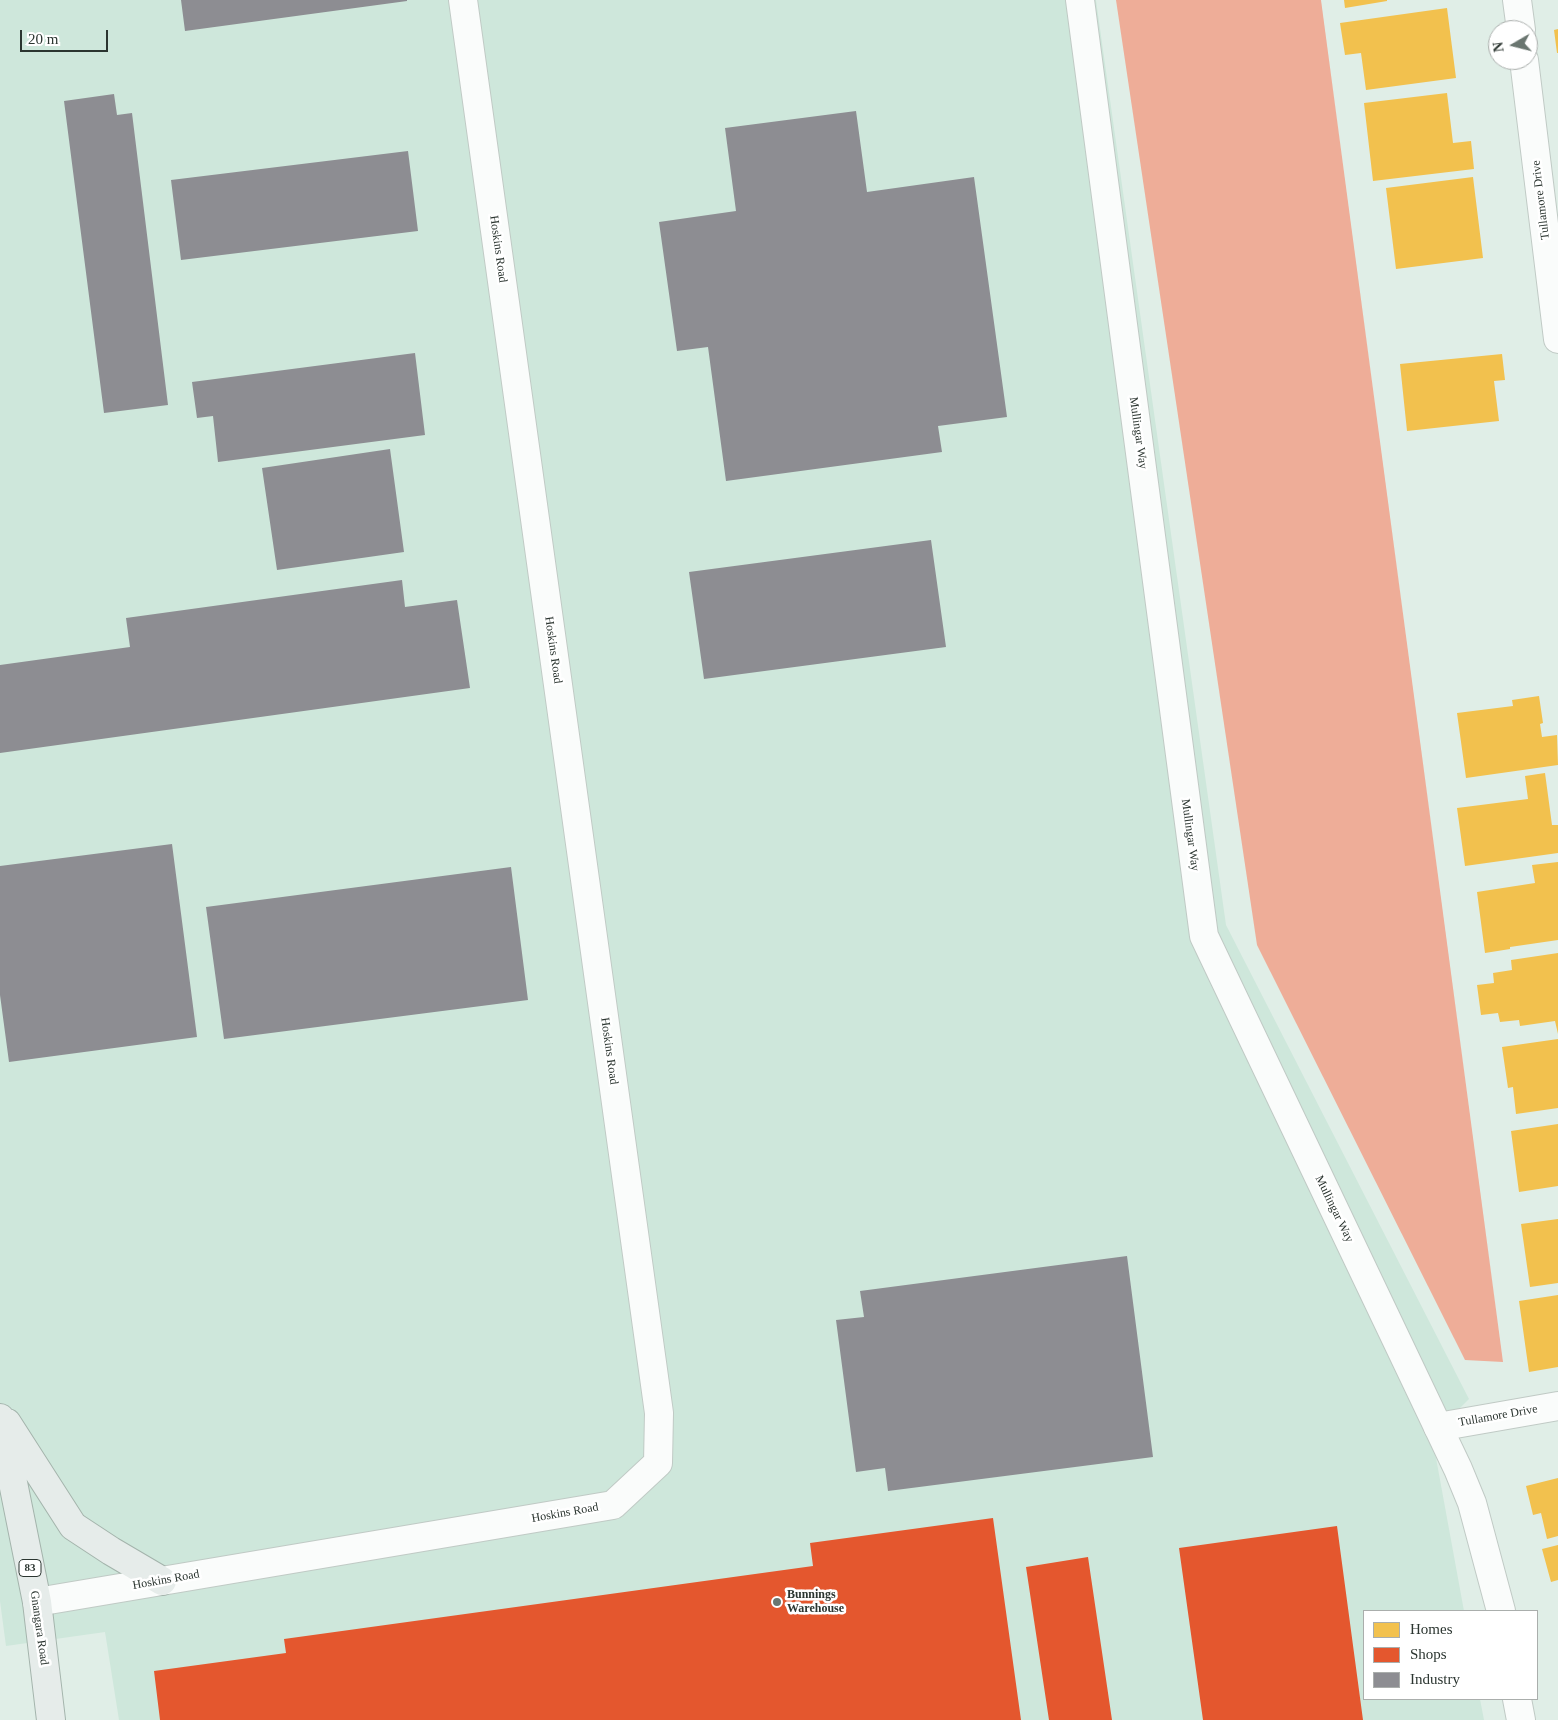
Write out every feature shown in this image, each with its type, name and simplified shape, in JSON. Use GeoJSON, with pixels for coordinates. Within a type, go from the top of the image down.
{"type":"FeatureCollection","features":[{"type":"Feature","properties":{"kind":"main road"},"geometry":{"type":"LineString","coordinates":[[0,1412],[73,1526],[162,1581]]}},
{"type":"Feature","properties":{"kind":"main road","name":"Gnangara Road"},"geometry":{"type":"LineString","coordinates":[[0,1418],[36,1602],[51,1720]]}},
{"type":"Feature","properties":{"kind":"street","name":"Hoskins Road"},"geometry":{"type":"LineString","coordinates":[[36,1602],[613,1505],[658,1463],[659,1414],[463,0]]}},
{"type":"Feature","properties":{"kind":"street","name":"Mullingar Way"},"geometry":{"type":"LineString","coordinates":[[1080,0],[1204,936],[1438,1427],[1472,1503],[1501,1610]]}},
{"type":"Feature","properties":{"kind":"street"},"geometry":{"type":"LineString","coordinates":[[1517,0],[1520,20]]}},
{"type":"Feature","properties":{"kind":"street","name":"Tullamore Drive"},"geometry":{"type":"LineString","coordinates":[[1525,70],[1555,297],[1558,339]]}},
{"type":"Feature","properties":{"kind":"street","name":"Tullamore Drive"},"geometry":{"type":"LineString","coordinates":[[1438,1427],[1558,1406]]}},
{"type":"Feature","properties":{"kind":"street"},"geometry":{"type":"LineString","coordinates":[[1517,1700],[1521,1720]]}},
{"type":"Feature","properties":{"kind":"shaded area"},"geometry":{"type":"Polygon","coordinates":[[[0,0],[1096,0],[1226,925],[1469,1399],[1432,1436],[1464,1610],[1363,1610],[1363,1700],[1480,1700],[1484,1720],[119,1720],[105,1632],[6,1646],[0,1601],[0,0]]]}},
{"type":"Feature","properties":{"kind":"shaded area"},"geometry":{"type":"Polygon","coordinates":[[[1116,0],[1321,0],[1503,1362],[1465,1360],[1257,945],[1116,0]]]}},
{"type":"Feature","properties":{"kind":"building: Homes"},"geometry":{"type":"Polygon","coordinates":[[[1344,0],[1387,0],[1387,1],[1345,8],[1344,0]]]}},
{"type":"Feature","properties":{"kind":"building: Homes"},"geometry":{"type":"Polygon","coordinates":[[[1447,8],[1456,78],[1366,90],[1361,53],[1345,55],[1340,23],[1447,8]]]}},
{"type":"Feature","properties":{"kind":"building: Homes"},"geometry":{"type":"Polygon","coordinates":[[[1558,29],[1558,53],[1557,53],[1554,30],[1558,29]]]}},
{"type":"Feature","properties":{"kind":"building: Homes"},"geometry":{"type":"Polygon","coordinates":[[[1447,93],[1453,143],[1471,141],[1474,169],[1373,181],[1364,103],[1447,93]]]}},
{"type":"Feature","properties":{"kind":"building: Homes"},"geometry":{"type":"Polygon","coordinates":[[[1473,177],[1483,258],[1396,269],[1386,188],[1473,177]]]}},
{"type":"Feature","properties":{"kind":"building: Homes"},"geometry":{"type":"Polygon","coordinates":[[[1502,354],[1505,380],[1494,381],[1499,421],[1407,431],[1400,364],[1502,354]]]}},
{"type":"Feature","properties":{"kind":"building: Homes"},"geometry":{"type":"Polygon","coordinates":[[[1539,696],[1543,723],[1540,724],[1542,737],[1557,735],[1558,765],[1466,778],[1457,713],[1513,706],[1512,700],[1539,696]]]}},
{"type":"Feature","properties":{"kind":"building: Homes"},"geometry":{"type":"Polygon","coordinates":[[[1545,773],[1552,825],[1558,825],[1558,853],[1465,866],[1457,808],[1528,799],[1525,776],[1545,773]]]}},
{"type":"Feature","properties":{"kind":"building: Homes"},"geometry":{"type":"Polygon","coordinates":[[[1558,862],[1558,940],[1510,947],[1510,949],[1485,953],[1477,892],[1535,883],[1532,865],[1558,862]]]}},
{"type":"Feature","properties":{"kind":"building: Homes"},"geometry":{"type":"Polygon","coordinates":[[[1558,953],[1558,1034],[1555,1021],[1520,1026],[1519,1020],[1500,1022],[1498,1013],[1481,1015],[1477,985],[1494,983],[1493,973],[1512,970],[1511,960],[1558,953]]]}},
{"type":"Feature","properties":{"kind":"building: Homes"},"geometry":{"type":"Polygon","coordinates":[[[1558,1039],[1558,1108],[1516,1114],[1513,1087],[1508,1088],[1502,1047],[1558,1039]]]}},
{"type":"Feature","properties":{"kind":"building: Homes"},"geometry":{"type":"Polygon","coordinates":[[[1558,1124],[1558,1186],[1519,1192],[1511,1131],[1558,1124]]]}},
{"type":"Feature","properties":{"kind":"building: Homes"},"geometry":{"type":"Polygon","coordinates":[[[1558,1219],[1558,1283],[1530,1287],[1521,1224],[1558,1219]]]}},
{"type":"Feature","properties":{"kind":"building: Homes"},"geometry":{"type":"Polygon","coordinates":[[[1558,1295],[1558,1367],[1529,1372],[1519,1301],[1558,1295]]]}},
{"type":"Feature","properties":{"kind":"building: Homes"},"geometry":{"type":"Polygon","coordinates":[[[1558,1478],[1558,1536],[1547,1539],[1541,1513],[1533,1515],[1526,1486],[1558,1478]]]}},
{"type":"Feature","properties":{"kind":"building: Homes"},"geometry":{"type":"Polygon","coordinates":[[[1558,1545],[1558,1580],[1551,1582],[1542,1549],[1558,1545]]]}},
{"type":"Feature","properties":{"kind":"building: Shops","name":"Bunnings Warehouse"},"geometry":{"type":"Polygon","coordinates":[[[993,1518],[1021,1720],[160,1720],[154,1671],[286,1653],[284,1639],[813,1566],[810,1543],[993,1518]]]}},
{"type":"Feature","properties":{"kind":"building: Shops"},"geometry":{"type":"Polygon","coordinates":[[[1337,1526],[1363,1720],[1203,1720],[1179,1548],[1337,1526]]]}},
{"type":"Feature","properties":{"kind":"building: Shops"},"geometry":{"type":"Polygon","coordinates":[[[1088,1557],[1112,1720],[1049,1720],[1026,1567],[1088,1557]]]}},
{"type":"Feature","properties":{"kind":"building: Industry"},"geometry":{"type":"Polygon","coordinates":[[[181,0],[407,0],[407,1],[185,31],[181,0]]]}},
{"type":"Feature","properties":{"kind":"building: Industry"},"geometry":{"type":"Polygon","coordinates":[[[114,94],[117,115],[132,113],[168,405],[104,413],[64,101],[114,94]]]}},
{"type":"Feature","properties":{"kind":"building: Industry"},"geometry":{"type":"Polygon","coordinates":[[[856,111],[867,192],[974,177],[1007,417],[938,426],[942,452],[726,481],[708,347],[677,351],[659,222],[736,211],[725,128],[856,111]]]}},
{"type":"Feature","properties":{"kind":"building: Industry"},"geometry":{"type":"Polygon","coordinates":[[[408,151],[418,231],[181,260],[171,180],[408,151]]]}},
{"type":"Feature","properties":{"kind":"building: Industry"},"geometry":{"type":"Polygon","coordinates":[[[415,353],[425,435],[218,462],[213,416],[197,418],[192,382],[415,353]]]}},
{"type":"Feature","properties":{"kind":"building: Industry"},"geometry":{"type":"Polygon","coordinates":[[[390,449],[404,552],[277,570],[262,468],[390,449]]]}},
{"type":"Feature","properties":{"kind":"building: Industry"},"geometry":{"type":"Polygon","coordinates":[[[931,540],[946,647],[704,679],[689,572],[931,540]]]}},
{"type":"Feature","properties":{"kind":"building: Industry"},"geometry":{"type":"Polygon","coordinates":[[[402,580],[405,607],[457,600],[470,688],[0,753],[0,665],[130,647],[126,618],[402,580]]]}},
{"type":"Feature","properties":{"kind":"building: Industry"},"geometry":{"type":"Polygon","coordinates":[[[172,844],[197,1037],[9,1062],[0,995],[0,866],[172,844]]]}},
{"type":"Feature","properties":{"kind":"building: Industry"},"geometry":{"type":"Polygon","coordinates":[[[511,867],[528,1000],[224,1039],[206,907],[511,867]]]}},
{"type":"Feature","properties":{"kind":"building: Industry"},"geometry":{"type":"Polygon","coordinates":[[[1127,1256],[1153,1457],[888,1491],[885,1468],[856,1472],[836,1320],[864,1317],[860,1291],[1127,1256]]]}},
{"type":"Feature","properties":{"kind":"place","name":"Bunnings Warehouse"},"geometry":{"type":"Point","coordinates":[777,1602]}}]}
